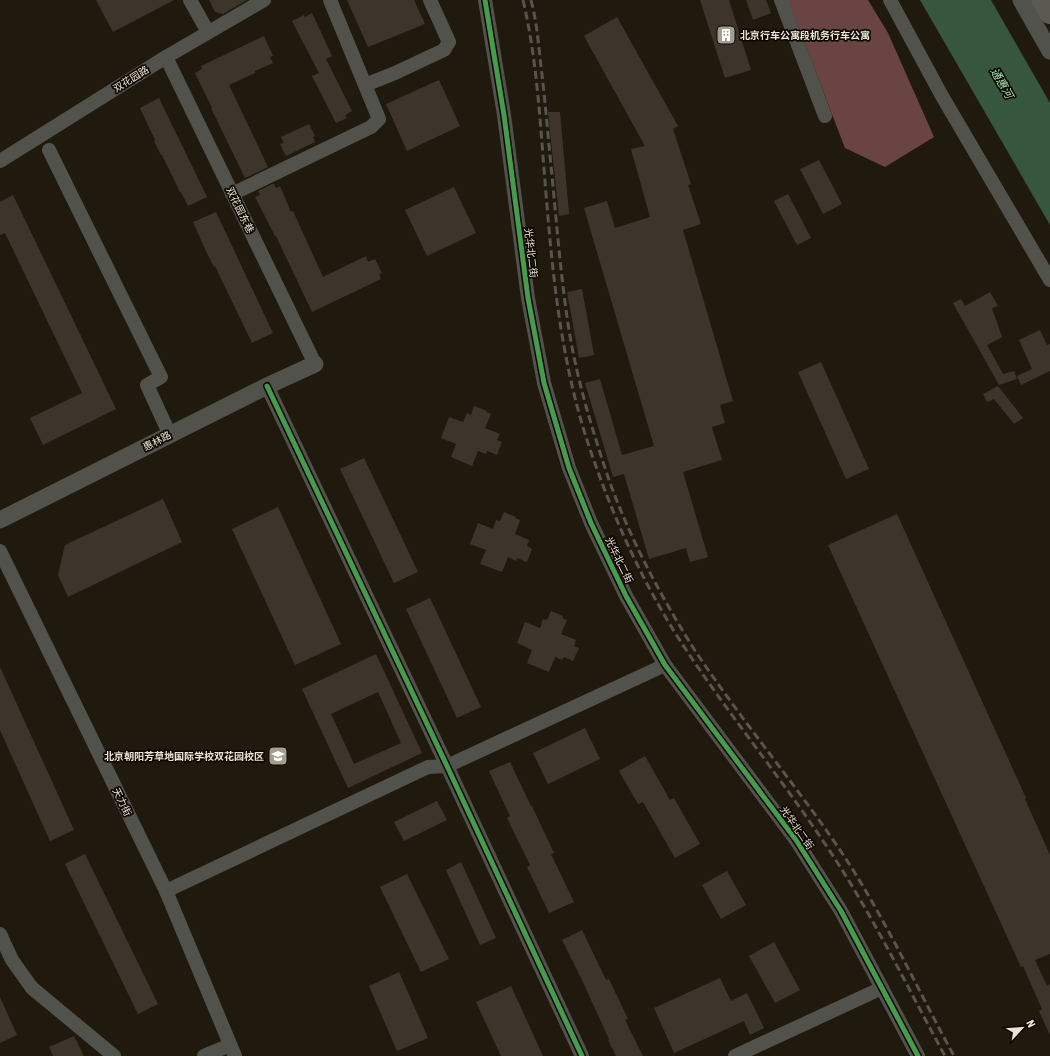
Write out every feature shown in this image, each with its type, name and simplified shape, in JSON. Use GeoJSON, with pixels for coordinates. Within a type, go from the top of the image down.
{"type":"FeatureCollection","features":[{"type":"Feature","properties":{"kind":"highway"},"geometry":{"type":"LineString","coordinates":[[1042,0],[1050,13]]}},
{"type":"Feature","properties":{"kind":"street"},"geometry":{"type":"LineString","coordinates":[[190,0],[208,32]]}},
{"type":"Feature","properties":{"kind":"street","name":"双花园路"},"geometry":{"type":"LineString","coordinates":[[0,160],[166,57],[264,0]]}},
{"type":"Feature","properties":{"kind":"street"},"geometry":{"type":"LineString","coordinates":[[232,194],[371,127],[379,119],[330,0]]}},
{"type":"Feature","properties":{"kind":"street"},"geometry":{"type":"LineString","coordinates":[[365,85],[444,50],[449,42],[430,0]]}},
{"type":"Feature","properties":{"kind":"street","name":"光华北二街"},"geometry":{"type":"LineString","coordinates":[[485,0],[504,115],[528,298],[544,383],[569,468],[591,523],[626,596],[665,665],[796,840],[841,911],[918,1056]]}},
{"type":"Feature","properties":{"kind":"street"},"geometry":{"type":"LineString","coordinates":[[781,0],[825,116]]}},
{"type":"Feature","properties":{"kind":"street"},"geometry":{"type":"LineString","coordinates":[[890,0],[942,96],[1050,280]]}},
{"type":"Feature","properties":{"kind":"street"},"geometry":{"type":"LineString","coordinates":[[1021,0],[1050,51]]}},
{"type":"Feature","properties":{"kind":"street","name":"双花园东巷"},"geometry":{"type":"LineString","coordinates":[[166,57],[315,364]]}},
{"type":"Feature","properties":{"kind":"street"},"geometry":{"type":"LineString","coordinates":[[49,150],[161,377],[147,385],[170,435]]}},
{"type":"Feature","properties":{"kind":"street","name":"惠林路"},"geometry":{"type":"LineString","coordinates":[[0,520],[267,386],[315,364]]}},
{"type":"Feature","properties":{"kind":"street"},"geometry":{"type":"LineString","coordinates":[[267,386],[582,1056]]}},
{"type":"Feature","properties":{"kind":"street","name":"天力街"},"geometry":{"type":"LineString","coordinates":[[0,551],[166,891],[232,1050]]}},
{"type":"Feature","properties":{"kind":"street"},"geometry":{"type":"LineString","coordinates":[[166,891],[428,767],[446,766],[665,665]]}},
{"type":"Feature","properties":{"kind":"street"},"geometry":{"type":"LineString","coordinates":[[0,934],[12,960],[32,988],[114,1056]]}},
{"type":"Feature","properties":{"kind":"street"},"geometry":{"type":"LineString","coordinates":[[735,1056],[882,988]]}},
{"type":"Feature","properties":{"kind":"street"},"geometry":{"type":"LineString","coordinates":[[204,1056],[232,1050]]}},
{"type":"Feature","properties":{"kind":"shaded area"},"geometry":{"type":"Polygon","coordinates":[[[788,0],[868,0],[888,33],[934,137],[885,167],[845,148],[788,0]]]}},
{"type":"Feature","properties":{"kind":"water","name":"通惠河"},"geometry":{"type":"Polygon","coordinates":[[[920,0],[991,0],[1050,103],[1050,225],[920,0]]]}},
{"type":"Feature","properties":{"kind":"building"},"geometry":{"type":"Polygon","coordinates":[[[96,0],[174,0],[113,32],[96,0]]]}},
{"type":"Feature","properties":{"kind":"building"},"geometry":{"type":"Polygon","coordinates":[[[209,0],[247,0],[223,14],[215,12],[209,0]]]}},
{"type":"Feature","properties":{"kind":"building"},"geometry":{"type":"Polygon","coordinates":[[[347,0],[414,0],[425,24],[368,47],[347,0]]]}},
{"type":"Feature","properties":{"kind":"building","name":"北京行车公寓段机务行车公寓"},"geometry":{"type":"Polygon","coordinates":[[[700,0],[729,0],[751,70],[725,78],[700,0]]]}},
{"type":"Feature","properties":{"kind":"building"},"geometry":{"type":"Polygon","coordinates":[[[746,0],[766,0],[771,13],[753,20],[746,0]]]}},
{"type":"Feature","properties":{"kind":"building"},"geometry":{"type":"Polygon","coordinates":[[[312,13],[332,56],[326,59],[352,111],[345,115],[347,118],[336,123],[312,76],[319,73],[292,21],[312,13]]]}},
{"type":"Feature","properties":{"kind":"building"},"geometry":{"type":"Polygon","coordinates":[[[617,17],[678,126],[673,129],[691,184],[688,185],[701,224],[683,230],[733,401],[720,405],[725,423],[712,427],[722,460],[683,472],[708,557],[690,562],[686,548],[649,559],[624,474],[613,477],[585,383],[600,379],[622,455],[654,446],[584,208],[607,201],[615,228],[650,217],[631,149],[645,146],[584,36],[617,17]]]}},
{"type":"Feature","properties":{"kind":"building"},"geometry":{"type":"Polygon","coordinates":[[[264,36],[273,56],[270,57],[273,63],[229,85],[268,167],[245,178],[195,73],[202,69],[201,66],[264,36]]]}},
{"type":"Feature","properties":{"kind":"building"},"geometry":{"type":"Polygon","coordinates":[[[439,80],[460,126],[407,151],[386,104],[439,80]]]}},
{"type":"Feature","properties":{"kind":"building"},"geometry":{"type":"Polygon","coordinates":[[[159,98],[207,197],[188,206],[154,141],[155,140],[140,108],[159,98]]]}},
{"type":"Feature","properties":{"kind":"building"},"geometry":{"type":"Polygon","coordinates":[[[548,112],[560,112],[569,214],[559,216],[548,112]]]}},
{"type":"Feature","properties":{"kind":"building"},"geometry":{"type":"Polygon","coordinates":[[[309,124],[315,136],[313,137],[315,142],[286,156],[280,144],[284,143],[281,137],[309,124]]]}},
{"type":"Feature","properties":{"kind":"building"},"geometry":{"type":"Polygon","coordinates":[[[819,160],[842,204],[823,214],[800,169],[819,160]]]}},
{"type":"Feature","properties":{"kind":"building"},"geometry":{"type":"Polygon","coordinates":[[[274,184],[276,188],[280,186],[323,277],[366,256],[368,262],[375,259],[382,273],[379,274],[381,279],[312,312],[276,236],[255,197],[260,195],[258,191],[274,184]]]}},
{"type":"Feature","properties":{"kind":"building"},"geometry":{"type":"Polygon","coordinates":[[[454,187],[476,233],[427,256],[405,210],[454,187]]]}},
{"type":"Feature","properties":{"kind":"building"},"geometry":{"type":"Polygon","coordinates":[[[788,194],[811,238],[797,245],[774,201],[788,194]]]}},
{"type":"Feature","properties":{"kind":"building"},"geometry":{"type":"Polygon","coordinates":[[[13,195],[116,409],[43,445],[30,418],[82,393],[5,233],[0,235],[0,202],[13,195]]]}},
{"type":"Feature","properties":{"kind":"building"},"geometry":{"type":"Polygon","coordinates":[[[216,212],[273,333],[252,343],[193,222],[216,212]]]}},
{"type":"Feature","properties":{"kind":"building"},"geometry":{"type":"Polygon","coordinates":[[[582,289],[594,355],[579,358],[567,292],[582,289]]]}},
{"type":"Feature","properties":{"kind":"building"},"geometry":{"type":"Polygon","coordinates":[[[990,292],[998,306],[992,308],[1002,337],[987,345],[1003,374],[1014,371],[1017,379],[999,385],[953,303],[961,299],[965,306],[990,292]]]}},
{"type":"Feature","properties":{"kind":"building"},"geometry":{"type":"Polygon","coordinates":[[[1040,330],[1047,345],[1050,344],[1050,371],[1021,385],[1017,376],[1032,369],[1019,340],[1040,330]]]}},
{"type":"Feature","properties":{"kind":"building"},"geometry":{"type":"Polygon","coordinates":[[[821,362],[869,469],[846,479],[798,372],[821,362]]]}},
{"type":"Feature","properties":{"kind":"building"},"geometry":{"type":"Polygon","coordinates":[[[998,386],[1023,418],[1014,424],[994,399],[987,402],[983,394],[998,386]]]}},
{"type":"Feature","properties":{"kind":"building"},"geometry":{"type":"Polygon","coordinates":[[[474,406],[491,414],[485,428],[500,434],[497,440],[502,442],[497,455],[487,451],[486,454],[478,451],[472,466],[451,457],[456,444],[441,438],[449,417],[463,422],[467,413],[471,415],[474,406]]]}},
{"type":"Feature","properties":{"kind":"building"},"geometry":{"type":"Polygon","coordinates":[[[364,458],[418,572],[394,583],[340,469],[364,458]]]}},
{"type":"Feature","properties":{"kind":"building"},"geometry":{"type":"Polygon","coordinates":[[[163,499],[182,542],[68,597],[58,575],[65,545],[163,499]]]}},
{"type":"Feature","properties":{"kind":"building"},"geometry":{"type":"Polygon","coordinates":[[[278,507],[341,644],[295,665],[232,529],[278,507]]]}},
{"type":"Feature","properties":{"kind":"building"},"geometry":{"type":"Polygon","coordinates":[[[504,512],[520,520],[515,534],[529,540],[527,546],[532,549],[527,562],[517,558],[516,561],[508,557],[502,572],[480,564],[486,550],[470,544],[478,523],[493,529],[496,520],[500,521],[504,512]]]}},
{"type":"Feature","properties":{"kind":"building"},"geometry":{"type":"Polygon","coordinates":[[[897,514],[1026,798],[1025,799],[1050,855],[1050,954],[1035,960],[1047,986],[1050,984],[1050,1035],[1039,1011],[1042,1009],[1023,966],[1021,967],[828,545],[897,514]]]}},
{"type":"Feature","properties":{"kind":"building"},"geometry":{"type":"Polygon","coordinates":[[[430,598],[481,707],[457,718],[406,609],[430,598]]]}},
{"type":"Feature","properties":{"kind":"building"},"geometry":{"type":"Polygon","coordinates":[[[551,611],[563,616],[562,618],[567,620],[561,634],[576,640],[574,646],[579,648],[573,661],[564,657],[562,660],[555,657],[549,672],[527,663],[532,650],[517,643],[525,622],[540,628],[543,619],[547,620],[551,611]]]}},
{"type":"Feature","properties":{"kind":"building"},"geometry":{"type":"Polygon","coordinates":[[[376,654],[422,753],[348,788],[302,689],[376,654]],[[378,692],[331,714],[354,764],[401,743],[378,692]]]}},
{"type":"Feature","properties":{"kind":"building"},"geometry":{"type":"Polygon","coordinates":[[[0,667],[74,830],[50,841],[0,730],[0,667]]]}},
{"type":"Feature","properties":{"kind":"building"},"geometry":{"type":"Polygon","coordinates":[[[585,728],[600,759],[548,784],[533,753],[585,728]]]}},
{"type":"Feature","properties":{"kind":"building"},"geometry":{"type":"Polygon","coordinates":[[[645,756],[670,800],[674,798],[700,844],[675,858],[643,802],[638,804],[619,771],[645,756]]]}},
{"type":"Feature","properties":{"kind":"building"},"geometry":{"type":"Polygon","coordinates":[[[510,762],[554,853],[551,854],[574,902],[549,913],[527,867],[530,865],[507,818],[510,816],[489,771],[510,762]]]}},
{"type":"Feature","properties":{"kind":"building"},"geometry":{"type":"Polygon","coordinates":[[[437,801],[447,820],[404,841],[394,822],[437,801]]]}},
{"type":"Feature","properties":{"kind":"building"},"geometry":{"type":"Polygon","coordinates":[[[85,854],[158,1004],[138,1014],[65,864],[85,854]]]}},
{"type":"Feature","properties":{"kind":"building"},"geometry":{"type":"Polygon","coordinates":[[[461,862],[496,938],[480,945],[446,870],[461,862]]]}},
{"type":"Feature","properties":{"kind":"building"},"geometry":{"type":"Polygon","coordinates":[[[727,871],[746,905],[721,919],[702,885],[727,871]]]}},
{"type":"Feature","properties":{"kind":"building"},"geometry":{"type":"Polygon","coordinates":[[[407,874],[449,959],[421,972],[380,887],[407,874]]]}},
{"type":"Feature","properties":{"kind":"building"},"geometry":{"type":"Polygon","coordinates":[[[582,930],[606,980],[609,979],[628,1019],[625,1020],[643,1056],[616,1056],[608,1040],[609,1039],[581,978],[562,940],[582,930]]]}},
{"type":"Feature","properties":{"kind":"building"},"geometry":{"type":"Polygon","coordinates":[[[774,942],[800,990],[775,1003],[749,956],[774,942]]]}},
{"type":"Feature","properties":{"kind":"building"},"geometry":{"type":"Polygon","coordinates":[[[399,972],[428,1038],[397,1051],[369,986],[399,972]]]}},
{"type":"Feature","properties":{"kind":"building"},"geometry":{"type":"Polygon","coordinates":[[[720,978],[731,1001],[747,993],[764,1028],[750,1035],[744,1021],[674,1053],[654,1008],[720,978]]]}},
{"type":"Feature","properties":{"kind":"building"},"geometry":{"type":"Polygon","coordinates":[[[511,986],[543,1056],[501,1056],[476,1002],[511,986]]]}},
{"type":"Feature","properties":{"kind":"building"},"geometry":{"type":"Polygon","coordinates":[[[0,997],[17,1035],[0,1043],[0,997]]]}},
{"type":"Feature","properties":{"kind":"building"},"geometry":{"type":"Polygon","coordinates":[[[74,1036],[84,1056],[53,1056],[49,1047],[74,1036]]]}},
{"type":"Feature","properties":{"kind":"railway"},"geometry":{"type":"LineString","coordinates":[[523,0],[531,39],[536,78],[549,232],[564,344],[580,418],[592,455],[619,526],[653,595],[679,639],[713,689],[803,813],[855,891],[945,1056]]}},
{"type":"Feature","properties":{"kind":"railway"},"geometry":{"type":"LineString","coordinates":[[531,0],[536,21],[569,330],[576,367],[586,404],[602,459],[616,499],[635,544],[681,629],[727,697],[849,863],[881,917],[954,1056]]}},
{"type":"Feature","properties":{"kind":"cycle path"},"geometry":{"type":"LineString","coordinates":[[485,0],[504,115],[528,298],[544,383],[569,468],[591,523],[626,596],[665,665],[796,840],[841,911],[918,1056]]}},
{"type":"Feature","properties":{"kind":"cycle path"},"geometry":{"type":"LineString","coordinates":[[267,386],[447,766],[582,1056]]}},
{"type":"Feature","properties":{"kind":"place","name":"北京行车公寓段机务行车公寓"},"geometry":{"type":"Point","coordinates":[726,35]}},
{"type":"Feature","properties":{"kind":"place","name":"北京朝阳芳草地国际学校双花园校区"},"geometry":{"type":"Point","coordinates":[278,756]}}]}
